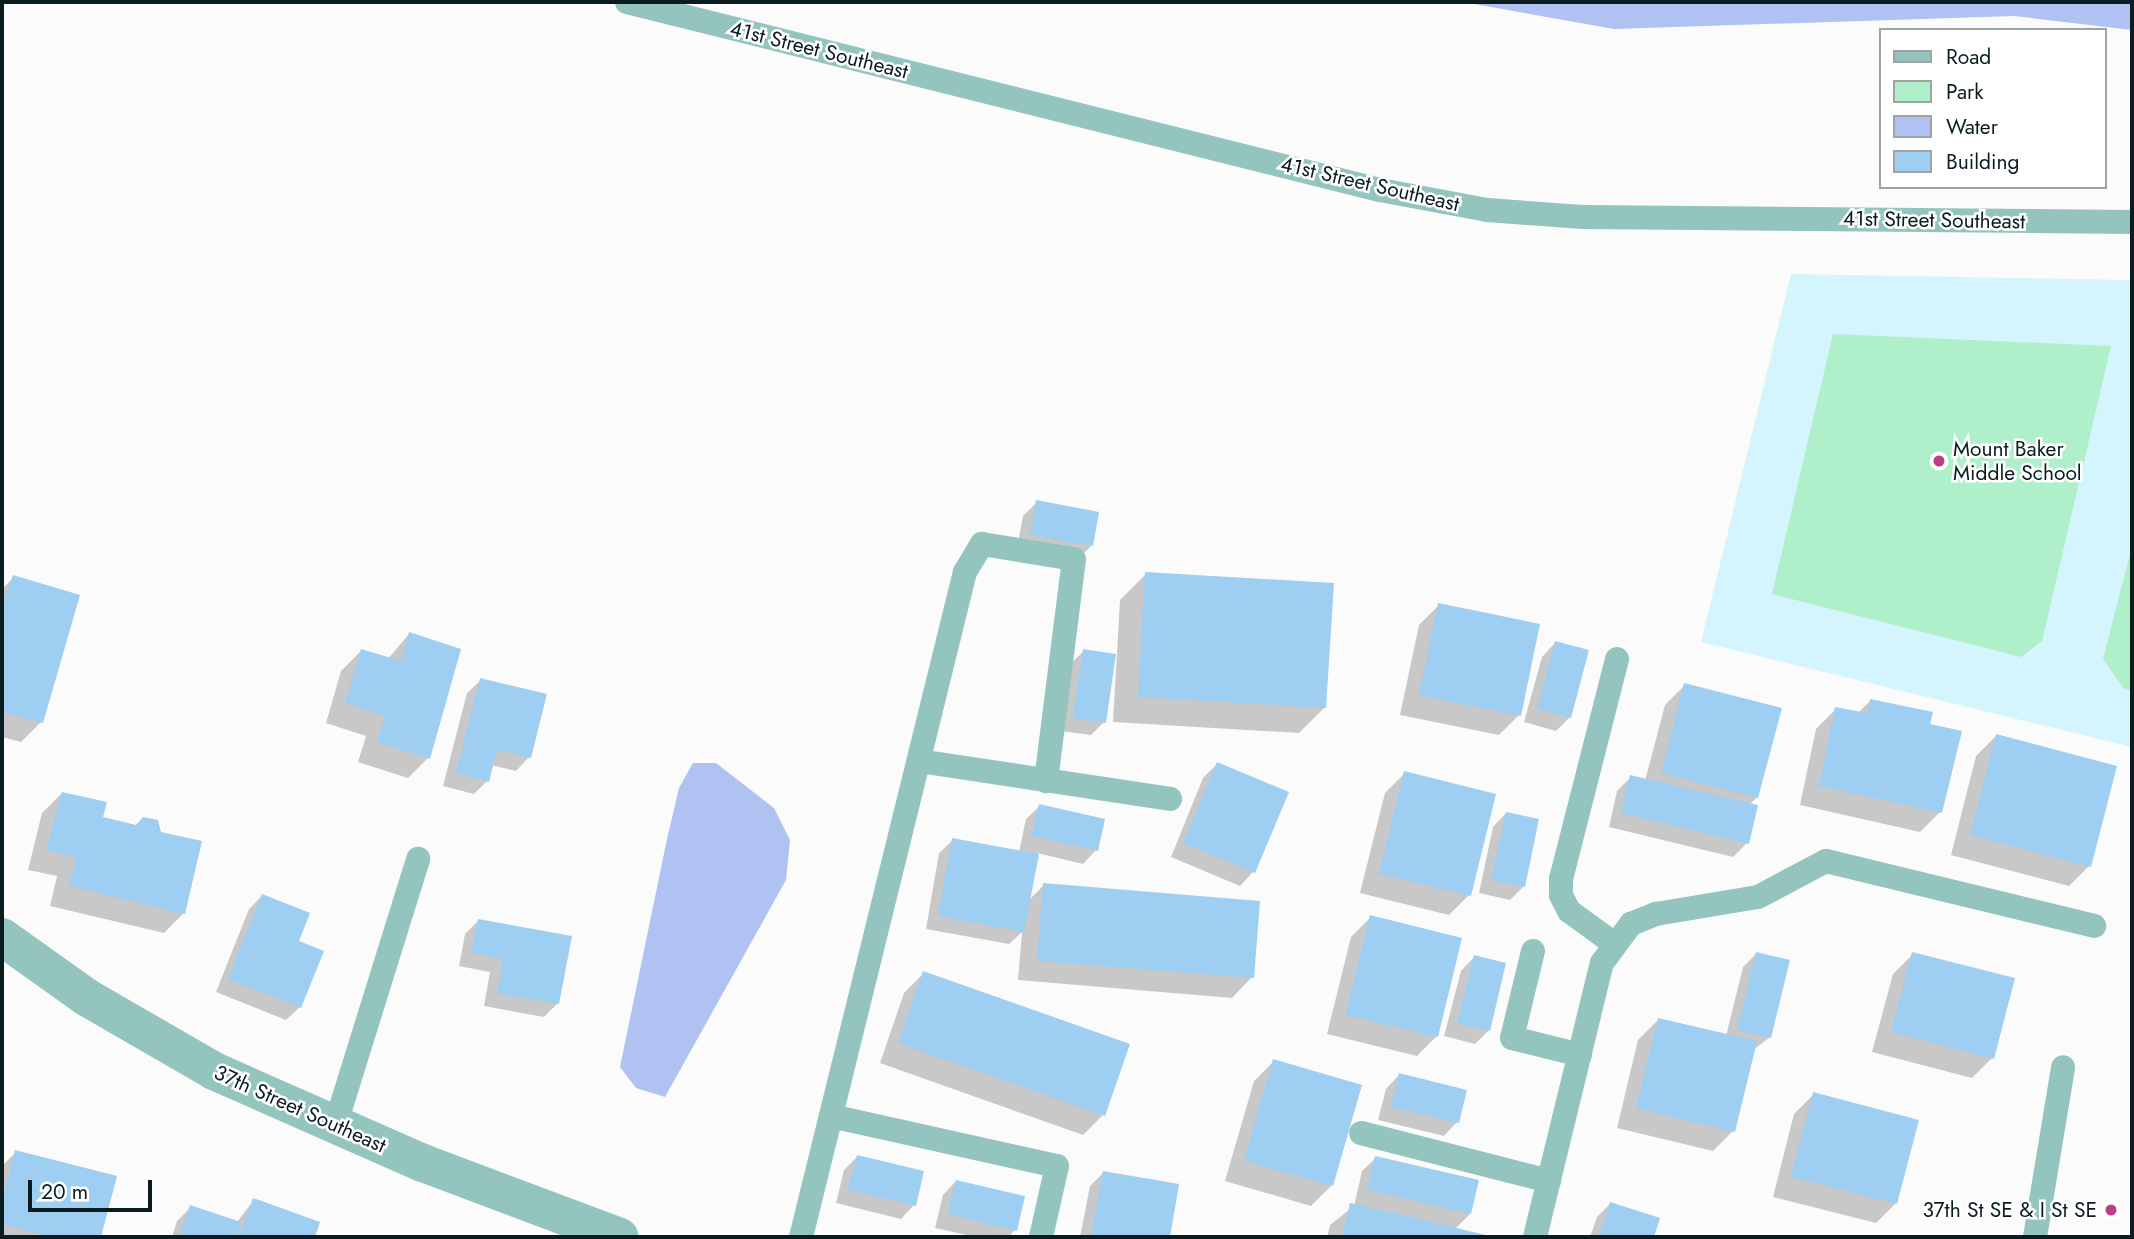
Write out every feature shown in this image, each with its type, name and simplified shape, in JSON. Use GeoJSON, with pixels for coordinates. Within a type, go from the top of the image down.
{"type":"FeatureCollection","features":[{"type":"Feature","properties":{"kind":"street","name":"37th Street Southeast"},"geometry":{"type":"LineString","coordinates":[[2,937],[86,998],[214,1071],[335,1126],[620,1237]]}},
{"type":"Feature","properties":{"kind":"lane","name":"41st Street Southeast"},"geometry":{"type":"LineString","coordinates":[[627,2],[1380,190],[1487,210],[1583,217],[2132,222]]}},
{"type":"Feature","properties":{"kind":"lane"},"geometry":{"type":"LineString","coordinates":[[801,1237],[965,572],[982,544],[1074,559],[1046,781]]}},
{"type":"Feature","properties":{"kind":"lane"},"geometry":{"type":"LineString","coordinates":[[1613,943],[1569,911],[1561,887],[1617,659]]}},
{"type":"Feature","properties":{"kind":"lane"},"geometry":{"type":"LineString","coordinates":[[919,761],[1170,799]]}},
{"type":"Feature","properties":{"kind":"lane"},"geometry":{"type":"LineString","coordinates":[[335,1126],[418,859]]}},
{"type":"Feature","properties":{"kind":"lane"},"geometry":{"type":"LineString","coordinates":[[1535,1237],[1602,963],[1613,943],[1631,924],[1656,914],[1758,897],[1826,861],[2094,926]]}},
{"type":"Feature","properties":{"kind":"lane"},"geometry":{"type":"LineString","coordinates":[[1533,951],[1512,1038],[1580,1055]]}},
{"type":"Feature","properties":{"kind":"lane"},"geometry":{"type":"LineString","coordinates":[[2035,1237],[2063,1067]]}},
{"type":"Feature","properties":{"kind":"lane"},"geometry":{"type":"LineString","coordinates":[[831,1116],[1057,1166],[1041,1237]]}},
{"type":"Feature","properties":{"kind":"lane"},"geometry":{"type":"LineString","coordinates":[[1361,1133],[1549,1181]]}},
{"type":"Feature","properties":{"kind":"shaded area","name":"Mount Baker Middle School"},"geometry":{"type":"Polygon","coordinates":[[[1791,274],[2132,280],[2132,747],[1701,642],[1791,274]]]}},
{"type":"Feature","properties":{"kind":"green space"},"geometry":{"type":"Polygon","coordinates":[[[1833,334],[2111,346],[2042,641],[2021,657],[1772,594],[1833,334]]]}},
{"type":"Feature","properties":{"kind":"green space"},"geometry":{"type":"Polygon","coordinates":[[[2132,546],[2132,691],[2124,689],[2103,659],[2132,546]]]}},
{"type":"Feature","properties":{"kind":"water"},"geometry":{"type":"Polygon","coordinates":[[[1463,2],[2132,2],[2132,30],[2014,16],[1614,29],[1463,2]]]}},
{"type":"Feature","properties":{"kind":"water"},"geometry":{"type":"Polygon","coordinates":[[[693,763],[716,763],[774,808],[790,840],[786,880],[665,1097],[636,1088],[620,1067],[679,788],[693,763]]]}},
{"type":"Feature","properties":{"kind":"building"},"geometry":{"type":"Polygon","coordinates":[[[1036,500],[1099,512],[1093,546],[1030,535],[1036,500]]]}},
{"type":"Feature","properties":{"kind":"building"},"geometry":{"type":"Polygon","coordinates":[[[1145,572],[1334,583],[1326,708],[1138,697],[1145,572]]]}},
{"type":"Feature","properties":{"kind":"building"},"geometry":{"type":"Polygon","coordinates":[[[13,575],[80,595],[43,723],[2,712],[2,607],[13,575]]]}},
{"type":"Feature","properties":{"kind":"building"},"geometry":{"type":"Polygon","coordinates":[[[1438,603],[1540,624],[1521,716],[1419,695],[1438,603]]]}},
{"type":"Feature","properties":{"kind":"building"},"geometry":{"type":"Polygon","coordinates":[[[409,632],[461,649],[430,759],[377,742],[385,716],[345,703],[361,649],[401,661],[409,632]]]}},
{"type":"Feature","properties":{"kind":"building"},"geometry":{"type":"Polygon","coordinates":[[[1555,641],[1589,650],[1571,718],[1537,709],[1555,641]]]}},
{"type":"Feature","properties":{"kind":"building"},"geometry":{"type":"Polygon","coordinates":[[[1083,649],[1116,654],[1106,723],[1073,718],[1083,649]]]}},
{"type":"Feature","properties":{"kind":"building"},"geometry":{"type":"Polygon","coordinates":[[[480,678],[547,694],[531,758],[497,750],[489,782],[456,773],[480,678]]]}},
{"type":"Feature","properties":{"kind":"building"},"geometry":{"type":"Polygon","coordinates":[[[1684,683],[1782,708],[1758,798],[1661,773],[1684,683]]]}},
{"type":"Feature","properties":{"kind":"building"},"geometry":{"type":"Polygon","coordinates":[[[1870,699],[1933,712],[1930,724],[1962,731],[1942,813],[1819,786],[1835,707],[1867,713],[1870,699]]]}},
{"type":"Feature","properties":{"kind":"building"},"geometry":{"type":"Polygon","coordinates":[[[1996,734],[2117,766],[2091,867],[1970,835],[1996,734]]]}},
{"type":"Feature","properties":{"kind":"building"},"geometry":{"type":"Polygon","coordinates":[[[1217,762],[1289,792],[1255,873],[1183,843],[1217,762]]]}},
{"type":"Feature","properties":{"kind":"building"},"geometry":{"type":"Polygon","coordinates":[[[1404,771],[1496,794],[1471,896],[1379,874],[1404,771]]]}},
{"type":"Feature","properties":{"kind":"building"},"geometry":{"type":"Polygon","coordinates":[[[1630,775],[1758,805],[1749,844],[1621,813],[1630,775]]]}},
{"type":"Feature","properties":{"kind":"building"},"geometry":{"type":"Polygon","coordinates":[[[62,792],[107,802],[103,817],[136,825],[143,817],[158,820],[161,832],[202,841],[185,914],[69,886],[76,857],[46,850],[62,792]]]}},
{"type":"Feature","properties":{"kind":"building"},"geometry":{"type":"Polygon","coordinates":[[[1039,804],[1105,819],[1098,851],[1032,836],[1039,804]]]}},
{"type":"Feature","properties":{"kind":"building"},"geometry":{"type":"Polygon","coordinates":[[[1506,812],[1539,819],[1525,887],[1491,880],[1506,812]]]}},
{"type":"Feature","properties":{"kind":"building"},"geometry":{"type":"Polygon","coordinates":[[[952,838],[1039,854],[1024,932],[938,916],[952,838]]]}},
{"type":"Feature","properties":{"kind":"building"},"geometry":{"type":"Polygon","coordinates":[[[1043,883],[1260,901],[1254,978],[1037,961],[1043,883]]]}},
{"type":"Feature","properties":{"kind":"building"},"geometry":{"type":"Polygon","coordinates":[[[262,894],[310,913],[299,941],[324,951],[301,1008],[228,979],[262,894]]]}},
{"type":"Feature","properties":{"kind":"building"},"geometry":{"type":"Polygon","coordinates":[[[1370,915],[1462,938],[1438,1037],[1345,1015],[1370,915]]]}},
{"type":"Feature","properties":{"kind":"building"},"geometry":{"type":"Polygon","coordinates":[[[478,919],[572,936],[559,1004],[497,993],[503,959],[471,953],[478,919]]]}},
{"type":"Feature","properties":{"kind":"building"},"geometry":{"type":"Polygon","coordinates":[[[1756,952],[1790,960],[1771,1038],[1737,1030],[1756,952]]]}},
{"type":"Feature","properties":{"kind":"building"},"geometry":{"type":"Polygon","coordinates":[[[1912,952],[2015,978],[1994,1059],[1891,1032],[1912,952]]]}},
{"type":"Feature","properties":{"kind":"building"},"geometry":{"type":"Polygon","coordinates":[[[1474,955],[1506,963],[1490,1031],[1457,1023],[1474,955]]]}},
{"type":"Feature","properties":{"kind":"building"},"geometry":{"type":"Polygon","coordinates":[[[923,971],[1130,1044],[1105,1116],[898,1043],[923,971]]]}},
{"type":"Feature","properties":{"kind":"building"},"geometry":{"type":"Polygon","coordinates":[[[1658,1018],[1757,1041],[1735,1132],[1636,1108],[1658,1018]]]}},
{"type":"Feature","properties":{"kind":"building"},"geometry":{"type":"Polygon","coordinates":[[[1273,1059],[1362,1085],[1333,1186],[1244,1161],[1273,1059]]]}},
{"type":"Feature","properties":{"kind":"building"},"geometry":{"type":"Polygon","coordinates":[[[1399,1073],[1467,1090],[1459,1123],[1391,1107],[1399,1073]]]}},
{"type":"Feature","properties":{"kind":"building"},"geometry":{"type":"Polygon","coordinates":[[[1813,1092],[1919,1120],[1897,1204],[1791,1177],[1813,1092]]]}},
{"type":"Feature","properties":{"kind":"building"},"geometry":{"type":"Polygon","coordinates":[[[15,1150],[117,1176],[101,1237],[51,1237],[2,1224],[2,1203],[15,1150]]]}},
{"type":"Feature","properties":{"kind":"building"},"geometry":{"type":"Polygon","coordinates":[[[857,1155],[924,1171],[916,1206],[848,1190],[857,1155]]]}},
{"type":"Feature","properties":{"kind":"building"},"geometry":{"type":"Polygon","coordinates":[[[1375,1156],[1479,1180],[1471,1214],[1367,1190],[1375,1156]]]}},
{"type":"Feature","properties":{"kind":"building"},"geometry":{"type":"Polygon","coordinates":[[[1103,1171],[1179,1184],[1170,1237],[1091,1237],[1103,1171]]]}},
{"type":"Feature","properties":{"kind":"building"},"geometry":{"type":"Polygon","coordinates":[[[956,1180],[1025,1196],[1017,1231],[948,1214],[956,1180]]]}},
{"type":"Feature","properties":{"kind":"building"},"geometry":{"type":"Polygon","coordinates":[[[253,1198],[320,1222],[315,1237],[239,1237],[253,1198]]]}},
{"type":"Feature","properties":{"kind":"building"},"geometry":{"type":"Polygon","coordinates":[[[1610,1202],[1660,1218],[1654,1237],[1599,1237],[1610,1202]]]}},
{"type":"Feature","properties":{"kind":"building"},"geometry":{"type":"Polygon","coordinates":[[[1350,1203],[1490,1236],[1342,1237],[1350,1203]]]}},
{"type":"Feature","properties":{"kind":"building"},"geometry":{"type":"Polygon","coordinates":[[[190,1205],[241,1222],[236,1237],[180,1237],[190,1205]]]}},
{"type":"Feature","properties":{"kind":"place","name":"Mount Baker Middle School"},"geometry":{"type":"Point","coordinates":[1939,461]}},
{"type":"Feature","properties":{"kind":"place","name":"37th St SE & I St SE"},"geometry":{"type":"Point","coordinates":[2111,1210]}}]}
